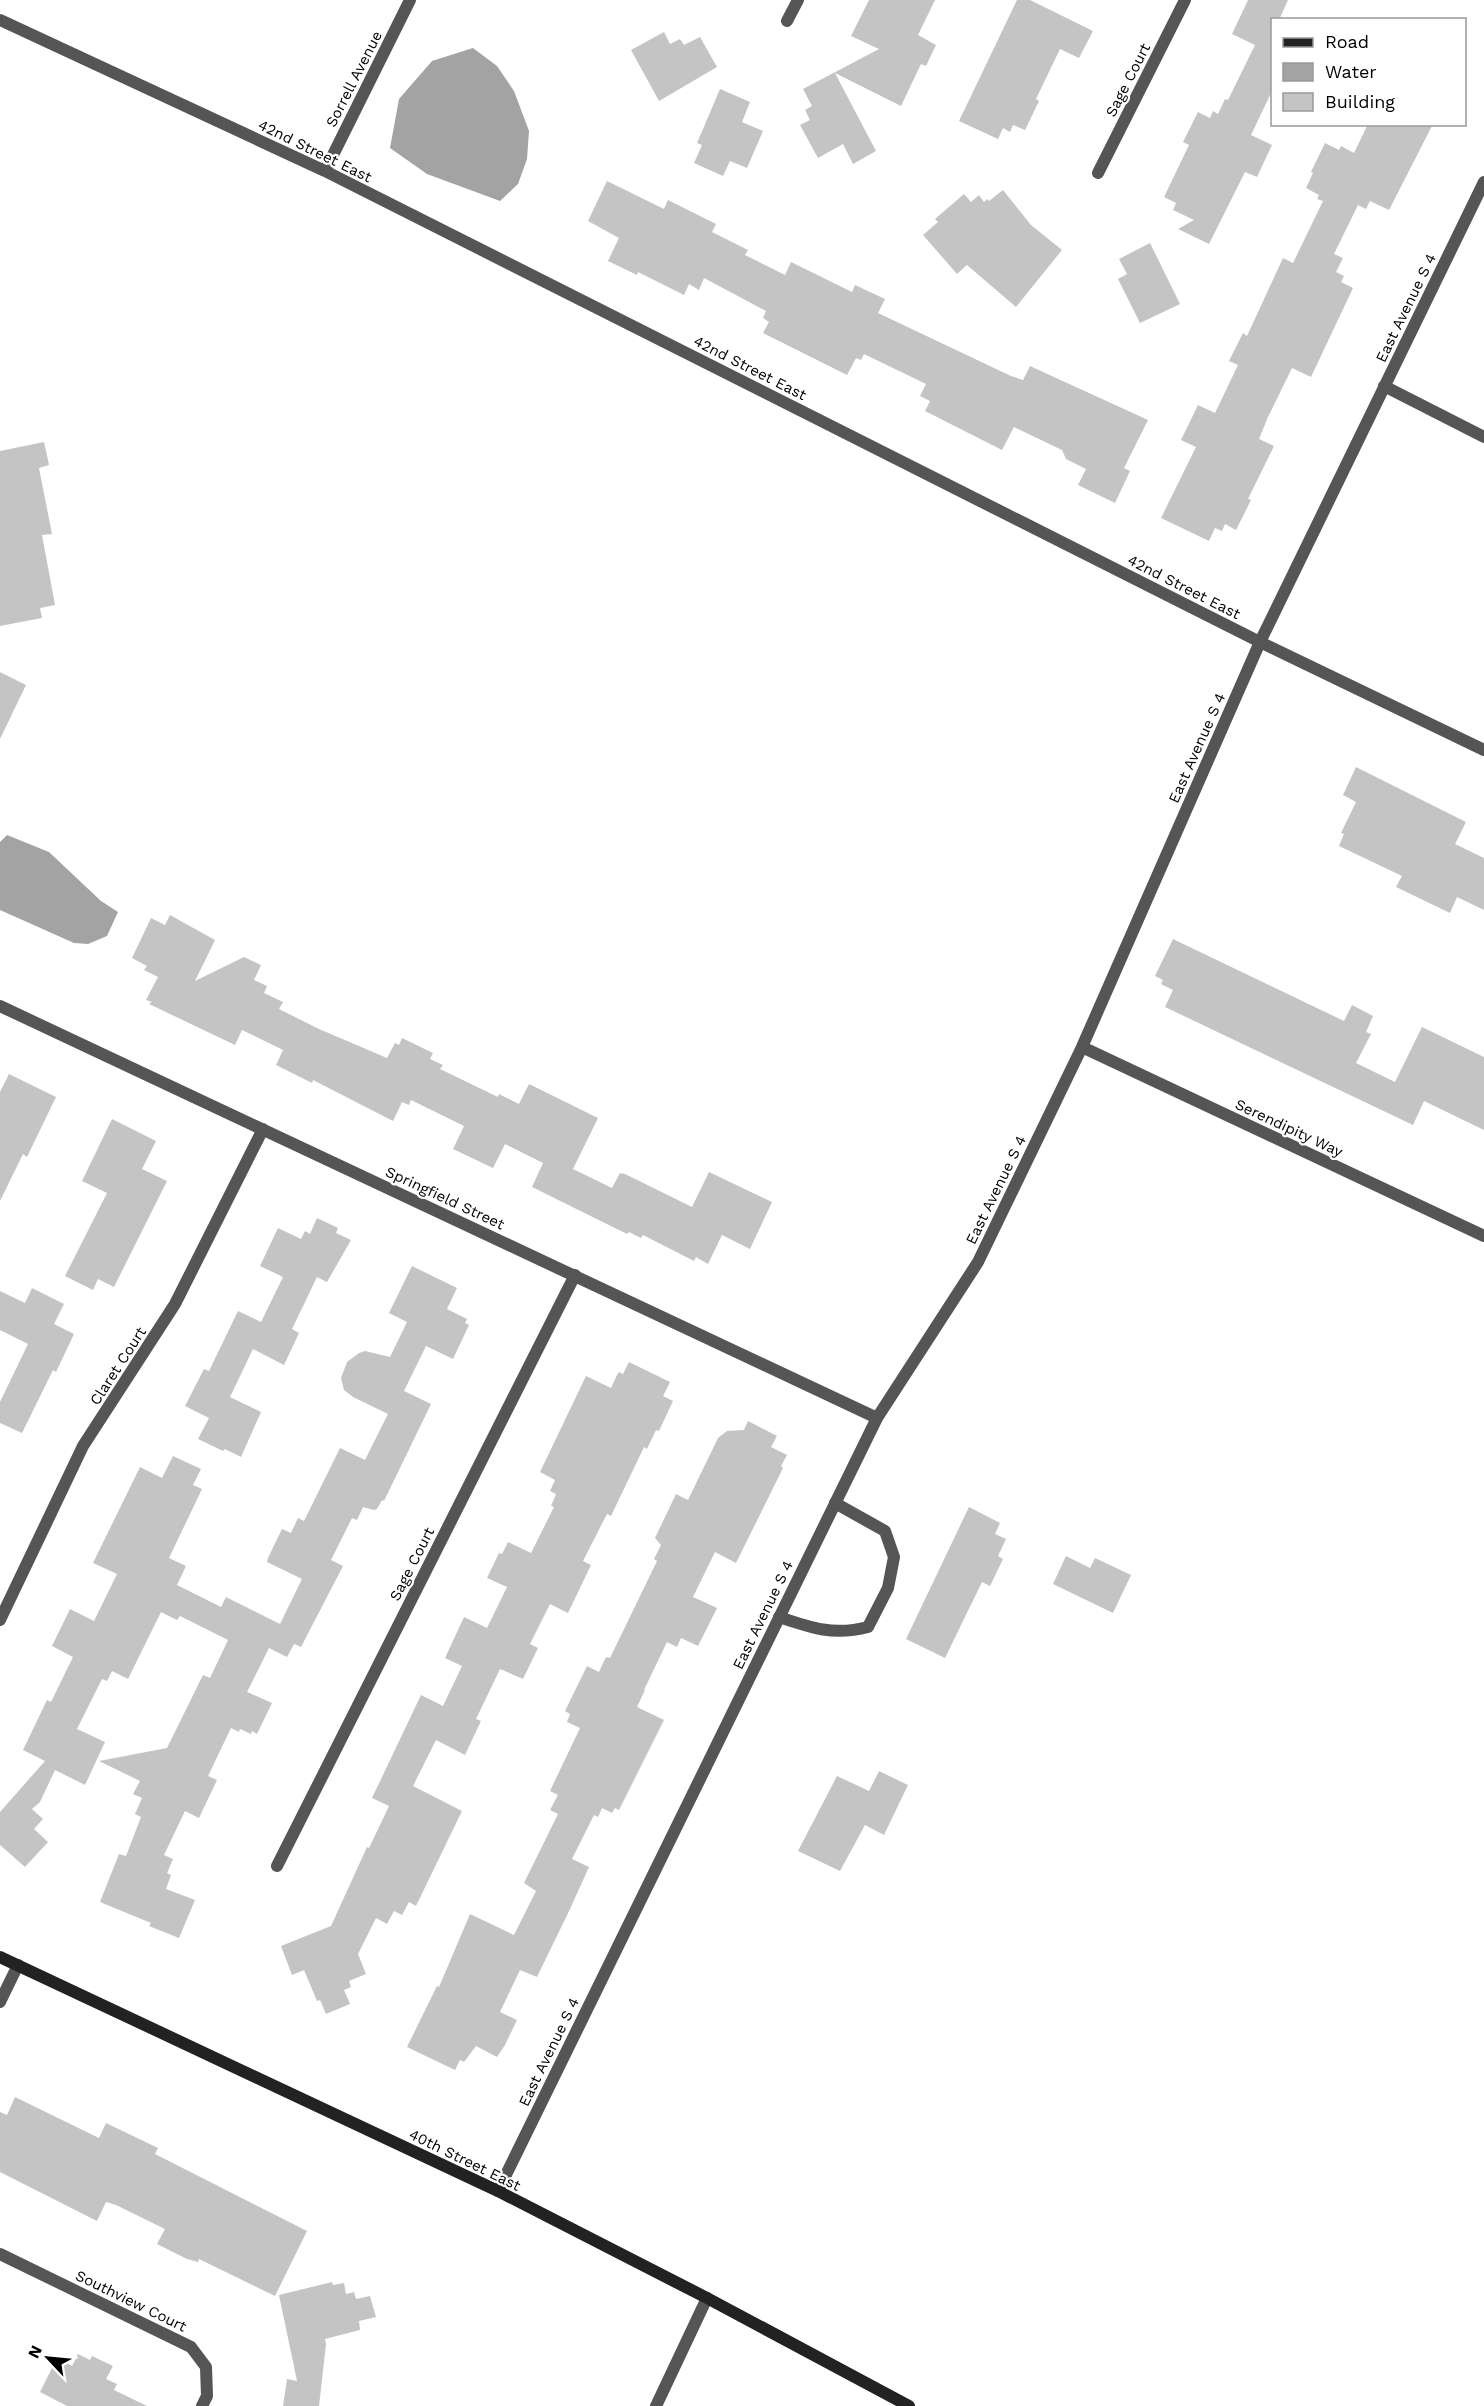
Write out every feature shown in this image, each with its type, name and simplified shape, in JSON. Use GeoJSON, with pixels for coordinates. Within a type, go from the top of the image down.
{"type":"FeatureCollection","features":[{"type":"Feature","properties":{"kind":"main road","name":"40th Street East"},"geometry":{"type":"LineString","coordinates":[[0,1957],[498,2191],[707,2298],[909,2406]]}},
{"type":"Feature","properties":{"kind":"street","name":"Sorrell Avenue"},"geometry":{"type":"LineString","coordinates":[[325,171],[410,0]]}},
{"type":"Feature","properties":{"kind":"street"},"geometry":{"type":"LineString","coordinates":[[787,21],[798,0]]}},
{"type":"Feature","properties":{"kind":"street","name":"Sage Court"},"geometry":{"type":"LineString","coordinates":[[1098,173],[1185,0]]}},
{"type":"Feature","properties":{"kind":"street","name":"42nd Street East"},"geometry":{"type":"LineString","coordinates":[[0,21],[325,171],[1260,642],[1484,750]]}},
{"type":"Feature","properties":{"kind":"street","name":"East Avenue S 4"},"geometry":{"type":"LineString","coordinates":[[498,2191],[877,1418],[978,1262],[1082,1047],[1260,642],[1484,182]]}},
{"type":"Feature","properties":{"kind":"street"},"geometry":{"type":"LineString","coordinates":[[1384,386],[1484,437]]}},
{"type":"Feature","properties":{"kind":"street","name":"Springfield Street"},"geometry":{"type":"LineString","coordinates":[[0,1006],[877,1418]]}},
{"type":"Feature","properties":{"kind":"street","name":"Serendipity Way"},"geometry":{"type":"LineString","coordinates":[[1082,1047],[1484,1236]]}},
{"type":"Feature","properties":{"kind":"street","name":"Claret Court"},"geometry":{"type":"LineString","coordinates":[[0,1620],[83,1446],[176,1304],[263,1129]]}},
{"type":"Feature","properties":{"kind":"street","name":"Sage Court"},"geometry":{"type":"LineString","coordinates":[[277,1866],[575,1275]]}},
{"type":"Feature","properties":{"kind":"street"},"geometry":{"type":"LineString","coordinates":[[779,1617],[814,1629],[848,1632],[868,1627],[888,1588],[894,1557],[885,1531],[835,1503]]}},
{"type":"Feature","properties":{"kind":"street"},"geometry":{"type":"LineString","coordinates":[[0,2002],[18,1965]]}},
{"type":"Feature","properties":{"kind":"street","name":"Southview Court"},"geometry":{"type":"LineString","coordinates":[[0,2254],[191,2347],[206,2367],[207,2396],[202,2406]]}},
{"type":"Feature","properties":{"kind":"street"},"geometry":{"type":"LineString","coordinates":[[656,2406],[707,2298]]}},
{"type":"Feature","properties":{"kind":"water"},"geometry":{"type":"Polygon","coordinates":[[[473,48],[497,66],[514,91],[529,131],[527,159],[518,184],[500,201],[427,174],[390,148],[399,99],[432,61],[473,48]]]}},
{"type":"Feature","properties":{"kind":"water"},"geometry":{"type":"Polygon","coordinates":[[[7,835],[49,852],[101,901],[118,912],[107,936],[88,944],[74,943],[0,910],[0,842],[7,835]]]}},
{"type":"Feature","properties":{"kind":"building"},"geometry":{"type":"Polygon","coordinates":[[[869,0],[935,0],[918,35],[936,45],[926,66],[921,64],[901,106],[835,73],[876,151],[853,164],[843,144],[818,158],[800,125],[810,120],[805,110],[812,106],[803,89],[879,49],[851,36],[869,0]]]}},
{"type":"Feature","properties":{"kind":"building"},"geometry":{"type":"Polygon","coordinates":[[[1017,0],[1030,0],[1093,31],[1079,58],[1060,49],[1036,99],[1039,101],[1025,130],[1013,125],[1010,132],[1003,128],[998,139],[959,121],[1017,0]]]}},
{"type":"Feature","properties":{"kind":"building"},"geometry":{"type":"Polygon","coordinates":[[[1248,0],[1288,0],[1280,18],[1271,18],[1271,93],[1251,135],[1272,145],[1257,177],[1245,172],[1209,244],[1178,229],[1194,220],[1173,210],[1176,203],[1164,197],[1189,145],[1183,142],[1198,112],[1210,118],[1213,111],[1218,114],[1225,99],[1228,100],[1255,45],[1232,34],[1248,0]]]}},
{"type":"Feature","properties":{"kind":"building"},"geometry":{"type":"Polygon","coordinates":[[[664,32],[670,44],[680,39],[684,45],[700,37],[717,67],[659,101],[631,50],[664,32]]]}},
{"type":"Feature","properties":{"kind":"building"},"geometry":{"type":"Polygon","coordinates":[[[720,89],[750,102],[742,122],[763,131],[747,168],[730,161],[723,176],[694,163],[702,145],[697,143],[720,89]]]}},
{"type":"Feature","properties":{"kind":"building"},"geometry":{"type":"Polygon","coordinates":[[[1367,126],[1432,126],[1389,210],[1370,201],[1366,209],[1358,205],[1334,254],[1343,258],[1336,272],[1344,276],[1341,282],[1353,288],[1311,377],[1292,368],[1268,417],[1259,439],[1274,446],[1248,499],[1251,500],[1236,530],[1225,524],[1222,531],[1215,528],[1209,541],[1161,518],[1196,447],[1181,440],[1198,405],[1215,413],[1238,365],[1229,361],[1243,333],[1247,336],[1283,258],[1293,263],[1323,201],[1317,199],[1319,195],[1306,188],[1325,143],[1339,150],[1341,146],[1354,153],[1367,126]]]}},
{"type":"Feature","properties":{"kind":"building"},"geometry":{"type":"Polygon","coordinates":[[[607,181],[664,209],[668,200],[716,224],[712,232],[748,250],[745,255],[785,275],[791,262],[852,292],[855,285],[885,299],[878,313],[1011,376],[1023,380],[1030,366],[1148,420],[1124,468],[1130,471],[1115,503],[1078,485],[1086,469],[1066,459],[1062,450],[1014,427],[1002,450],[925,411],[930,401],[920,396],[926,384],[864,354],[861,360],[856,358],[847,375],[763,333],[769,322],[763,318],[766,311],[704,278],[699,290],[689,284],[684,295],[638,272],[637,275],[608,261],[619,238],[588,221],[607,181]]]}},
{"type":"Feature","properties":{"kind":"building"},"geometry":{"type":"Polygon","coordinates":[[[1003,190],[1031,225],[1062,250],[1016,307],[967,265],[957,274],[923,235],[938,222],[935,219],[964,194],[971,202],[979,195],[984,202],[987,199],[989,201],[1003,190]]]}},
{"type":"Feature","properties":{"kind":"building"},"geometry":{"type":"Polygon","coordinates":[[[1150,243],[1180,304],[1140,323],[1118,279],[1127,274],[1119,259],[1150,243]]]}},
{"type":"Feature","properties":{"kind":"building"},"geometry":{"type":"Polygon","coordinates":[[[44,442],[49,465],[39,468],[52,534],[42,535],[55,605],[40,608],[42,618],[0,626],[0,451],[44,442]]]}},
{"type":"Feature","properties":{"kind":"building"},"geometry":{"type":"Polygon","coordinates":[[[0,672],[26,685],[0,739],[0,672]]]}},
{"type":"Feature","properties":{"kind":"building"},"geometry":{"type":"Polygon","coordinates":[[[1356,767],[1466,822],[1455,844],[1484,858],[1484,910],[1457,897],[1450,913],[1396,887],[1402,876],[1339,846],[1344,834],[1341,833],[1356,802],[1343,795],[1356,767]]]}},
{"type":"Feature","properties":{"kind":"building"},"geometry":{"type":"Polygon","coordinates":[[[170,915],[215,940],[195,981],[244,957],[261,965],[254,980],[267,986],[264,993],[283,1002],[279,1009],[319,1029],[387,1058],[395,1043],[399,1045],[402,1038],[433,1053],[430,1059],[443,1065],[440,1069],[498,1097],[499,1094],[519,1104],[529,1084],[598,1118],[573,1169],[612,1188],[620,1173],[623,1173],[692,1207],[709,1172],[772,1202],[750,1249],[722,1235],[708,1264],[696,1257],[694,1261],[643,1235],[641,1238],[629,1232],[627,1234],[532,1187],[543,1163],[505,1144],[493,1168],[453,1149],[464,1126],[411,1100],[409,1105],[402,1102],[393,1121],[313,1080],[312,1083],[276,1065],[283,1050],[242,1030],[235,1045],[149,1004],[152,1002],[146,1000],[158,977],[144,970],[147,966],[132,958],[151,918],[165,925],[170,915]]]}},
{"type":"Feature","properties":{"kind":"building"},"geometry":{"type":"Polygon","coordinates":[[[1173,939],[1344,1021],[1352,1005],[1373,1016],[1366,1032],[1371,1034],[1356,1063],[1395,1082],[1422,1027],[1484,1057],[1484,1130],[1424,1101],[1413,1125],[1165,1007],[1173,990],[1161,984],[1163,980],[1155,976],[1173,939]]]}},
{"type":"Feature","properties":{"kind":"building"},"geometry":{"type":"Polygon","coordinates":[[[9,1074],[56,1097],[27,1157],[23,1154],[0,1201],[0,1092],[9,1074]]]}},
{"type":"Feature","properties":{"kind":"building"},"geometry":{"type":"Polygon","coordinates":[[[112,1119],[156,1141],[142,1169],[167,1181],[114,1287],[98,1279],[93,1290],[65,1276],[107,1193],[82,1181],[112,1119]]]}},
{"type":"Feature","properties":{"kind":"building"},"geometry":{"type":"Polygon","coordinates":[[[317,1218],[338,1228],[336,1233],[351,1240],[327,1282],[317,1277],[292,1329],[299,1333],[284,1365],[253,1349],[230,1397],[261,1412],[241,1457],[225,1449],[223,1451],[198,1439],[209,1418],[185,1406],[204,1369],[209,1371],[238,1311],[261,1322],[283,1277],[260,1266],[278,1228],[301,1239],[305,1231],[310,1234],[317,1218]]]}},
{"type":"Feature","properties":{"kind":"building"},"geometry":{"type":"Polygon","coordinates":[[[412,1266],[457,1288],[447,1309],[467,1319],[465,1323],[469,1325],[453,1359],[426,1346],[404,1391],[431,1404],[384,1501],[382,1500],[374,1510],[363,1507],[357,1520],[352,1518],[331,1560],[343,1566],[301,1647],[294,1644],[287,1657],[269,1648],[247,1692],[272,1703],[257,1734],[240,1729],[239,1732],[231,1728],[208,1776],[217,1780],[199,1818],[185,1811],[164,1855],[173,1859],[167,1873],[171,1875],[166,1889],[195,1900],[179,1938],[149,1926],[151,1923],[100,1902],[119,1854],[126,1856],[141,1817],[135,1814],[142,1798],[133,1794],[140,1781],[99,1761],[167,1748],[203,1675],[210,1678],[228,1640],[180,1616],[177,1620],[161,1612],[128,1679],[112,1671],[107,1681],[102,1679],[77,1729],[105,1742],[85,1785],[55,1770],[40,1802],[32,1809],[43,1819],[34,1829],[48,1842],[25,1867],[0,1845],[0,1812],[45,1761],[23,1750],[47,1700],[51,1702],[73,1657],[52,1646],[70,1609],[94,1621],[117,1574],[93,1563],[140,1467],[162,1478],[173,1456],[201,1469],[193,1485],[202,1489],[169,1558],[186,1566],[177,1585],[221,1607],[226,1597],[280,1624],[302,1579],[267,1562],[268,1558],[282,1529],[291,1533],[298,1518],[304,1521],[340,1448],[365,1460],[388,1414],[353,1397],[344,1390],[341,1378],[347,1362],[359,1353],[365,1351],[390,1357],[407,1322],[389,1313],[412,1266]]]}},
{"type":"Feature","properties":{"kind":"building"},"geometry":{"type":"Polygon","coordinates":[[[32,1288],[64,1304],[54,1324],[74,1334],[56,1372],[53,1370],[22,1433],[0,1423],[0,1402],[28,1344],[0,1330],[0,1291],[25,1303],[32,1288]]]}},
{"type":"Feature","properties":{"kind":"building"},"geometry":{"type":"Polygon","coordinates":[[[629,1362],[670,1382],[663,1396],[673,1401],[659,1431],[656,1430],[647,1449],[644,1447],[611,1516],[607,1514],[583,1561],[591,1565],[568,1613],[550,1604],[530,1644],[538,1648],[523,1679],[500,1669],[476,1719],[481,1721],[465,1755],[436,1740],[413,1786],[462,1811],[416,1906],[409,1902],[402,1915],[394,1911],[387,1924],[376,1918],[358,1954],[366,1974],[349,1981],[351,1987],[344,1990],[350,2004],[326,2014],[320,2000],[317,2001],[304,1970],[292,1975],[281,1946],[331,1926],[367,1847],[369,1848],[389,1806],[372,1798],[421,1695],[443,1706],[462,1666],[445,1658],[464,1617],[487,1628],[507,1587],[487,1578],[499,1553],[502,1554],[508,1542],[531,1553],[554,1507],[551,1506],[556,1494],[550,1491],[555,1480],[540,1472],[586,1376],[611,1388],[619,1372],[623,1374],[629,1362]]]}},
{"type":"Feature","properties":{"kind":"building"},"geometry":{"type":"Polygon","coordinates":[[[748,1421],[777,1436],[771,1447],[787,1455],[781,1466],[783,1468],[736,1563],[715,1552],[693,1597],[717,1608],[698,1646],[681,1638],[677,1647],[667,1642],[637,1707],[664,1720],[619,1810],[615,1808],[612,1813],[602,1808],[598,1817],[594,1815],[572,1859],[589,1867],[537,1977],[520,1970],[500,2012],[517,2020],[505,2045],[497,2057],[476,2046],[464,2062],[460,2060],[455,2070],[407,2047],[437,1986],[439,1987],[470,1914],[514,1935],[536,1891],[524,1883],[558,1814],[550,1810],[558,1795],[550,1791],[580,1728],[567,1722],[570,1714],[565,1711],[587,1666],[599,1672],[606,1657],[610,1658],[657,1561],[654,1559],[661,1545],[655,1538],[676,1494],[688,1500],[718,1438],[727,1431],[744,1430],[748,1421]]]}},
{"type":"Feature","properties":{"kind":"building"},"geometry":{"type":"Polygon","coordinates":[[[969,1507],[1000,1523],[995,1534],[1006,1539],[998,1556],[1003,1559],[990,1586],[982,1582],[945,1658],[906,1639],[969,1507]]]}},
{"type":"Feature","properties":{"kind":"building"},"geometry":{"type":"Polygon","coordinates":[[[1066,1556],[1090,1568],[1095,1558],[1131,1575],[1113,1613],[1053,1584],[1066,1556]]]}},
{"type":"Feature","properties":{"kind":"building"},"geometry":{"type":"Polygon","coordinates":[[[879,1771],[908,1785],[884,1835],[865,1825],[840,1871],[798,1851],[837,1776],[869,1791],[879,1771]]]}},
{"type":"Feature","properties":{"kind":"building"},"geometry":{"type":"Polygon","coordinates":[[[15,2097],[99,2138],[106,2123],[158,2148],[155,2154],[307,2231],[275,2296],[199,2259],[198,2262],[187,2259],[157,2244],[165,2229],[116,2205],[106,2202],[97,2221],[0,2172],[0,2112],[7,2115],[15,2097]]]}},
{"type":"Feature","properties":{"kind":"building"},"geometry":{"type":"Polygon","coordinates":[[[332,2282],[333,2285],[344,2283],[346,2294],[354,2292],[356,2299],[370,2296],[376,2317],[359,2321],[360,2330],[325,2339],[319,2406],[283,2406],[287,2379],[297,2381],[279,2295],[332,2282]]]}},
{"type":"Feature","properties":{"kind":"building"},"geometry":{"type":"Polygon","coordinates":[[[78,2354],[90,2360],[92,2356],[113,2366],[106,2379],[117,2384],[114,2390],[147,2406],[67,2406],[40,2392],[55,2362],[64,2366],[65,2362],[72,2366],[78,2354]]]}}]}
